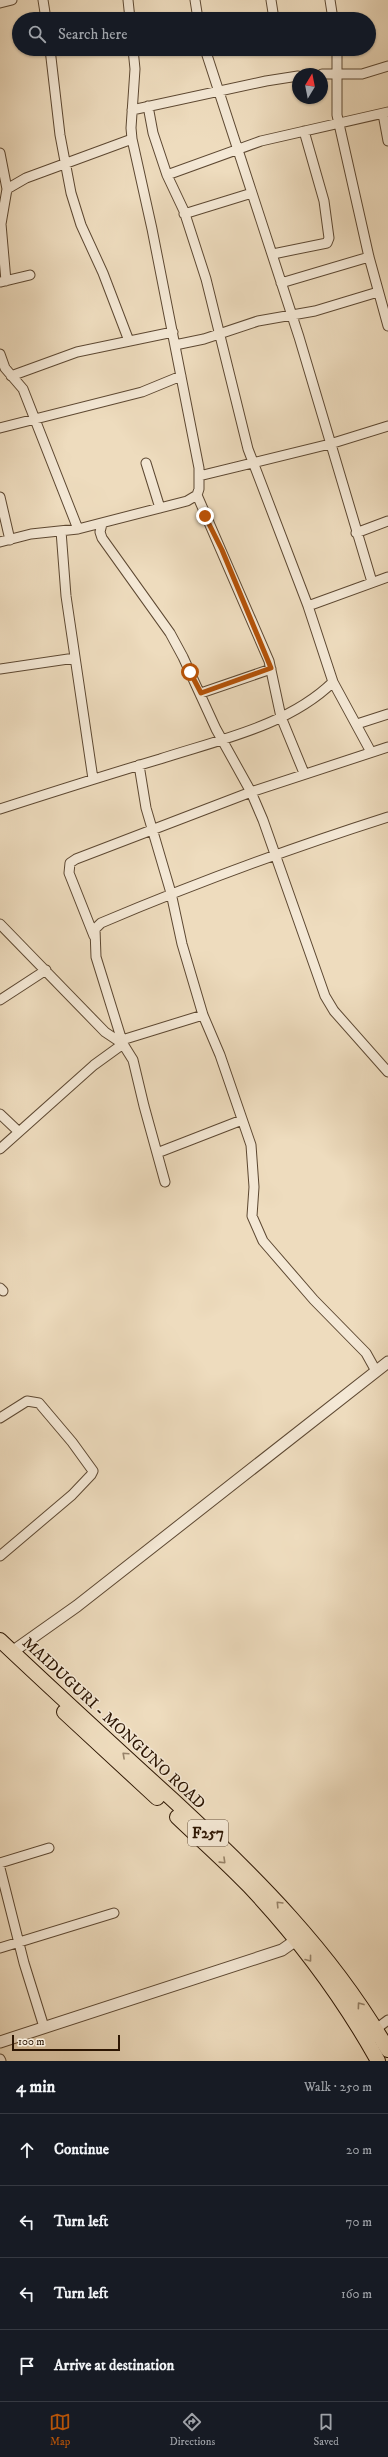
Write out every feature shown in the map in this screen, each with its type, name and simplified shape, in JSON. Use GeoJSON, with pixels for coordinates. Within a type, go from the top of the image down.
{"type":"FeatureCollection","features":[{"type":"Feature","properties":{"kind":"main road","name":"MAIDUGURI - MONGUNO ROAD"},"geometry":{"type":"LineString","coordinates":[[0,1640],[6,1653],[249,1886],[340,1976],[376,2029],[388,2050]]}},
{"type":"Feature","properties":{"kind":"main road","name":"MAIDUGURI - MONGUNO ROAD"},"geometry":{"type":"LineString","coordinates":[[301,1938],[378,2061]]}},
{"type":"Feature","properties":{"kind":"street"},"geometry":{"type":"LineString","coordinates":[[0,3],[12,0]]}},
{"type":"Feature","properties":{"kind":"street"},"geometry":{"type":"LineString","coordinates":[[43,0],[45,12]]}},
{"type":"Feature","properties":{"kind":"street"},"geometry":{"type":"LineString","coordinates":[[128,0],[129,12]]}},
{"type":"Feature","properties":{"kind":"street"},"geometry":{"type":"LineString","coordinates":[[194,0],[197,12]]}},
{"type":"Feature","properties":{"kind":"street"},"geometry":{"type":"LineString","coordinates":[[271,0],[273,12]]}},
{"type":"Feature","properties":{"kind":"street"},"geometry":{"type":"LineString","coordinates":[[330,0],[332,12]]}},
{"type":"Feature","properties":{"kind":"street"},"geometry":{"type":"LineString","coordinates":[[51,56],[60,135],[67,162],[71,193],[81,226],[103,273],[129,341]]}},
{"type":"Feature","properties":{"kind":"street"},"geometry":{"type":"LineString","coordinates":[[134,56],[135,69],[132,110],[132,139],[173,332],[199,476],[197,495],[271,668],[281,717],[304,773]]}},
{"type":"Feature","properties":{"kind":"street"},"geometry":{"type":"LineString","coordinates":[[207,56],[273,254],[372,582]]}},
{"type":"Feature","properties":{"kind":"street"},"geometry":{"type":"LineString","coordinates":[[337,56],[338,75],[337,115],[368,257],[388,326]]}},
{"type":"Feature","properties":{"kind":"street"},"geometry":{"type":"LineString","coordinates":[[328,74],[362,74],[388,66]]}},
{"type":"Feature","properties":{"kind":"street"},"geometry":{"type":"LineString","coordinates":[[132,110],[218,91],[292,77]]}},
{"type":"Feature","properties":{"kind":"street"},"geometry":{"type":"LineString","coordinates":[[148,106],[153,132],[167,174],[184,214],[206,279],[253,462],[308,606],[333,682],[371,752]]}},
{"type":"Feature","properties":{"kind":"street"},"geometry":{"type":"LineString","coordinates":[[167,174],[238,148],[304,131],[339,125],[385,113],[388,141]]}},
{"type":"Feature","properties":{"kind":"street"},"geometry":{"type":"LineString","coordinates":[[273,254],[327,243],[329,238],[324,201],[304,131]]}},
{"type":"Feature","properties":{"kind":"street"},"geometry":{"type":"LineString","coordinates":[[7,189],[26,178],[132,139]]}},
{"type":"Feature","properties":{"kind":"street"},"geometry":{"type":"LineString","coordinates":[[0,154],[7,189],[1,216],[3,282],[30,275]]}},
{"type":"Feature","properties":{"kind":"street"},"geometry":{"type":"LineString","coordinates":[[184,214],[252,193]]}},
{"type":"Feature","properties":{"kind":"street"},"geometry":{"type":"LineString","coordinates":[[282,283],[368,257]]}},
{"type":"Feature","properties":{"kind":"street"},"geometry":{"type":"LineString","coordinates":[[175,345],[219,334],[258,321],[292,316],[378,292]]}},
{"type":"Feature","properties":{"kind":"street"},"geometry":{"type":"LineString","coordinates":[[11,376],[77,352],[173,332]]}},
{"type":"Feature","properties":{"kind":"street"},"geometry":{"type":"LineString","coordinates":[[0,354],[4,368],[23,389],[78,529]]}},
{"type":"Feature","properties":{"kind":"street"},"geometry":{"type":"LineString","coordinates":[[0,428],[142,392],[181,376]]}},
{"type":"Feature","properties":{"kind":"street"},"geometry":{"type":"LineString","coordinates":[[199,476],[330,444],[388,426]]}},
{"type":"Feature","properties":{"kind":"street"},"geometry":{"type":"LineString","coordinates":[[146,463],[160,508]]}},
{"type":"Feature","properties":{"kind":"street"},"geometry":{"type":"LineString","coordinates":[[0,542],[31,534],[78,529],[102,524],[188,501],[197,495]]}},
{"type":"Feature","properties":{"kind":"street"},"geometry":{"type":"LineString","coordinates":[[0,497],[10,540]]}},
{"type":"Feature","properties":{"kind":"street"},"geometry":{"type":"LineString","coordinates":[[356,533],[388,521]]}},
{"type":"Feature","properties":{"kind":"street"},"geometry":{"type":"LineString","coordinates":[[102,524],[100,532],[102,538],[170,633],[201,693],[221,740],[251,792],[276,854],[325,996],[334,1011],[388,1072]]}},
{"type":"Feature","properties":{"kind":"street"},"geometry":{"type":"LineString","coordinates":[[61,531],[66,596],[93,780]]}},
{"type":"Feature","properties":{"kind":"street"},"geometry":{"type":"LineString","coordinates":[[308,606],[388,577]]}},
{"type":"Feature","properties":{"kind":"street"},"geometry":{"type":"LineString","coordinates":[[0,669],[75,658]]}},
{"type":"Feature","properties":{"kind":"street"},"geometry":{"type":"LineString","coordinates":[[201,693],[271,668]]}},
{"type":"Feature","properties":{"kind":"street"},"geometry":{"type":"LineString","coordinates":[[0,809],[221,740],[281,717],[319,695],[333,682]]}},
{"type":"Feature","properties":{"kind":"street"},"geometry":{"type":"LineString","coordinates":[[356,724],[388,714]]}},
{"type":"Feature","properties":{"kind":"street"},"geometry":{"type":"LineString","coordinates":[[94,938],[69,873],[70,863],[152,829],[251,792],[304,773],[388,747]]}},
{"type":"Feature","properties":{"kind":"street"},"geometry":{"type":"LineString","coordinates":[[139,765],[152,829],[171,893],[182,944],[203,1015],[220,1055],[251,1145],[254,1187],[252,1216],[263,1241],[314,1300],[366,1353],[376,1371]]}},
{"type":"Feature","properties":{"kind":"street"},"geometry":{"type":"LineString","coordinates":[[165,1182],[133,1060],[123,1042],[96,957],[94,938],[95,929],[101,923],[171,893],[276,854],[388,817]]}},
{"type":"Feature","properties":{"kind":"street"},"geometry":{"type":"LineString","coordinates":[[0,924],[105,1032],[123,1042]]}},
{"type":"Feature","properties":{"kind":"street"},"geometry":{"type":"LineString","coordinates":[[0,1000],[46,970]]}},
{"type":"Feature","properties":{"kind":"street"},"geometry":{"type":"LineString","coordinates":[[0,1149],[123,1042],[203,1015]]}},
{"type":"Feature","properties":{"kind":"street"},"geometry":{"type":"LineString","coordinates":[[0,1114],[19,1132]]}},
{"type":"Feature","properties":{"kind":"street"},"geometry":{"type":"LineString","coordinates":[[157,1152],[242,1120]]}},
{"type":"Feature","properties":{"kind":"street"},"geometry":{"type":"LineString","coordinates":[[6,1653],[77,1606],[388,1362]]}},
{"type":"Feature","properties":{"kind":"street"},"geometry":{"type":"LineString","coordinates":[[0,1418],[27,1402],[39,1403],[72,1442],[93,1470],[91,1475],[72,1495],[0,1556]]}},
{"type":"Feature","properties":{"kind":"street"},"geometry":{"type":"LineString","coordinates":[[0,1863],[49,1848]]}},
{"type":"Feature","properties":{"kind":"street"},"geometry":{"type":"LineString","coordinates":[[0,1868],[18,1942],[44,2027]]}},
{"type":"Feature","properties":{"kind":"street"},"geometry":{"type":"LineString","coordinates":[[0,1948],[114,1913]]}},
{"type":"Feature","properties":{"kind":"street"},"geometry":{"type":"LineString","coordinates":[[0,2042],[282,1950],[301,1938]]}},
{"type":"Feature","properties":{"kind":"street"},"geometry":{"type":"LineString","coordinates":[[376,2029],[388,2020]]}},
{"type":"Feature","properties":{"kind":"route"},"geometry":{"type":"LineString","coordinates":[[190,672],[201,693],[271,668],[247,614],[222,550],[205,516]]}}]}
